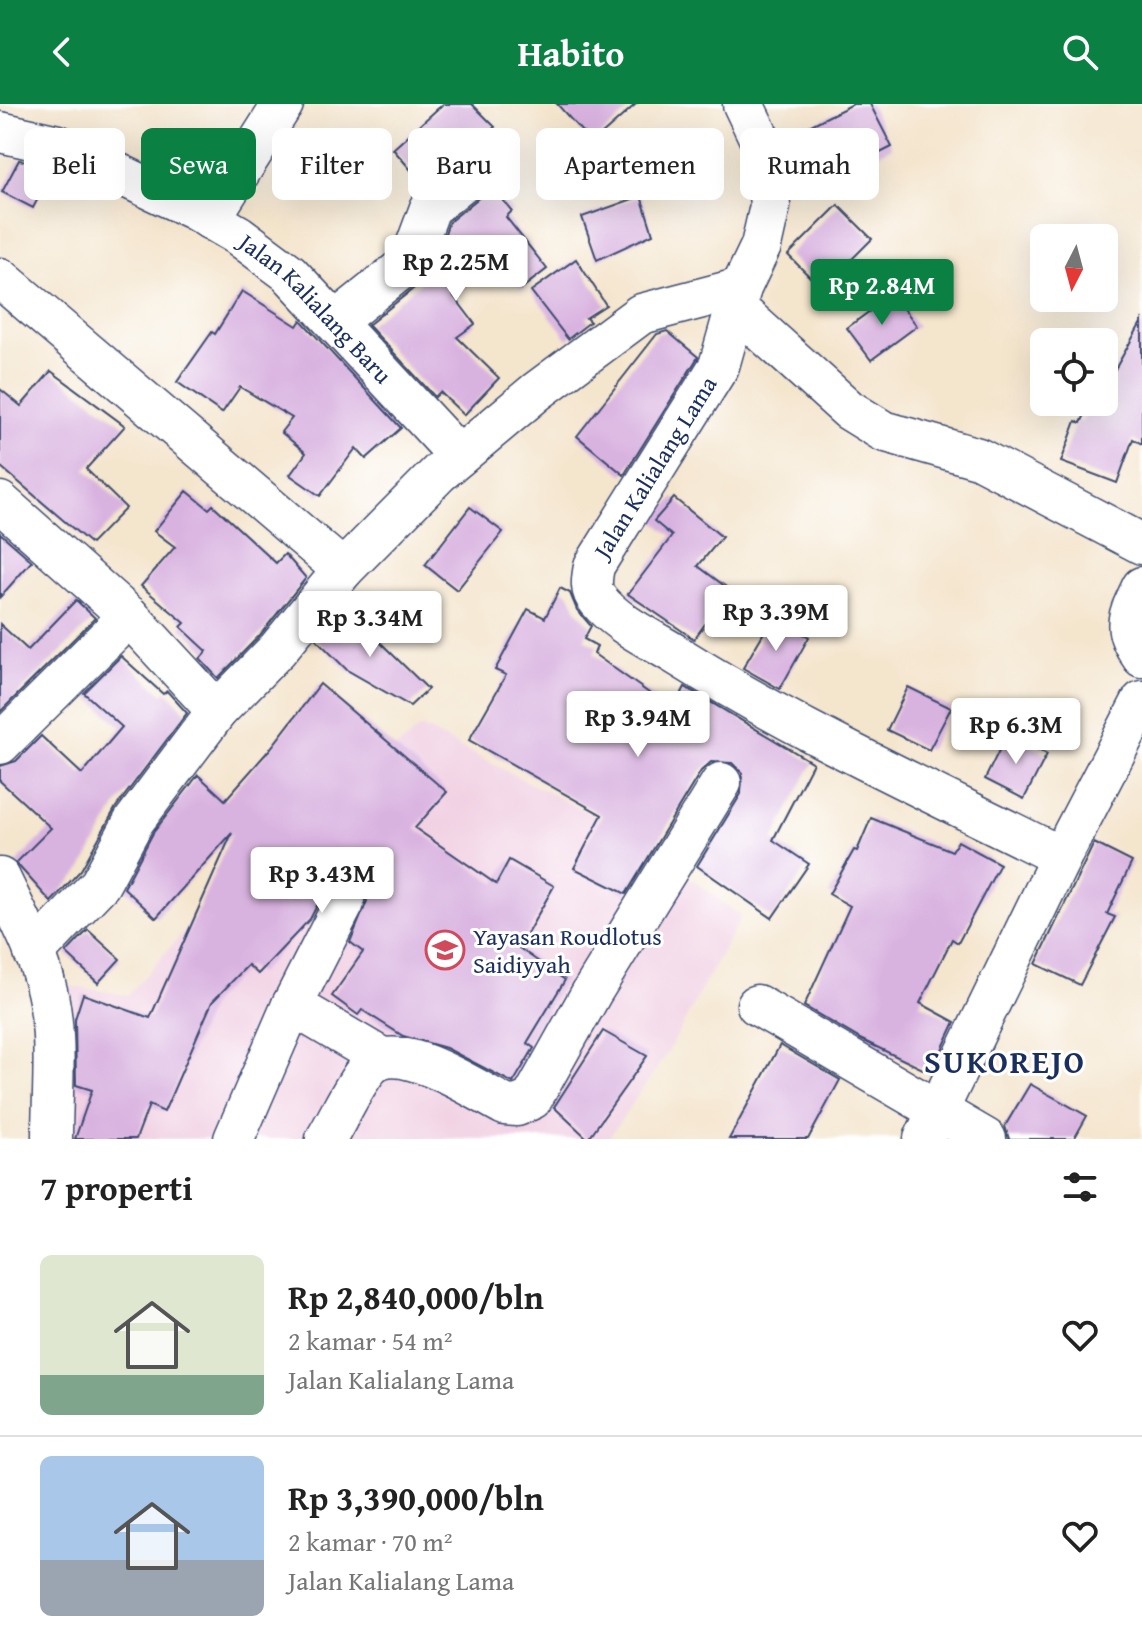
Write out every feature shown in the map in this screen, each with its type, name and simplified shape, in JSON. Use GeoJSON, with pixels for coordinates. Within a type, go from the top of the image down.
{"type":"FeatureCollection","features":[{"type":"Feature","properties":{"kind":"street"},"geometry":{"type":"LineString","coordinates":[[210,219],[283,104]]}},
{"type":"Feature","properties":{"kind":"street","name":"Jalan Kalialang Lama"},"geometry":{"type":"LineString","coordinates":[[743,104],[765,150],[770,206],[761,246],[739,299],[719,366],[594,566],[591,586],[597,600],[624,622],[744,697],[1061,857]]}},
{"type":"Feature","properties":{"kind":"street","name":"Jalan Kalialang Baru"},"geometry":{"type":"LineString","coordinates":[[0,132],[58,145],[210,219],[289,273],[459,456]]}},
{"type":"Feature","properties":{"kind":"street"},"geometry":{"type":"LineString","coordinates":[[335,322],[410,262],[430,208],[440,200]]}},
{"type":"Feature","properties":{"kind":"street"},"geometry":{"type":"LineString","coordinates":[[0,278],[343,570]]}},
{"type":"Feature","properties":{"kind":"street"},"geometry":{"type":"LineString","coordinates":[[34,953],[100,884],[134,821],[217,711],[286,640],[343,570],[459,456],[536,392],[641,314],[739,299],[849,410],[883,431],[978,458],[1142,544]]}},
{"type":"Feature","properties":{"kind":"street"},"geometry":{"type":"LineString","coordinates":[[0,502],[129,616],[217,711]]}},
{"type":"Feature","properties":{"kind":"street"},"geometry":{"type":"LineString","coordinates":[[1142,587],[1127,619],[1127,632],[1142,657]]}},
{"type":"Feature","properties":{"kind":"street"},"geometry":{"type":"LineString","coordinates":[[0,744],[129,616]]}},
{"type":"Feature","properties":{"kind":"street"},"geometry":{"type":"LineString","coordinates":[[931,1125],[1061,857],[1142,701]]}},
{"type":"Feature","properties":{"kind":"street"},"geometry":{"type":"LineString","coordinates":[[292,1005],[382,1058],[415,1059],[505,1105],[517,1106],[532,1099],[592,992],[721,783]]}},
{"type":"Feature","properties":{"kind":"street"},"geometry":{"type":"LineString","coordinates":[[0,878],[34,953],[47,992],[52,1042],[52,1139]]}},
{"type":"Feature","properties":{"kind":"street"},"geometry":{"type":"LineString","coordinates":[[234,1139],[292,1005],[344,903]]}},
{"type":"Feature","properties":{"kind":"street"},"geometry":{"type":"LineString","coordinates":[[757,1005],[931,1125],[986,1139]]}},
{"type":"Feature","properties":{"kind":"street"},"geometry":{"type":"LineString","coordinates":[[326,1139],[369,1066],[382,1058]]}},
{"type":"Feature","properties":{"kind":"shaded area","name":"Yayasan Roudlotus Saidiyyah"},"geometry":{"type":"Polygon","coordinates":[[[421,727],[631,835],[741,916],[669,1050],[608,1139],[68,1139],[60,985],[128,995],[229,881],[317,817],[421,727]]]}},
{"type":"Feature","properties":{"kind":"building"},"geometry":{"type":"Polygon","coordinates":[[[443,104],[472,104],[495,127],[494,128],[416,128],[443,104]]]}},
{"type":"Feature","properties":{"kind":"building"},"geometry":{"type":"Polygon","coordinates":[[[557,104],[636,104],[609,128],[579,128],[557,104]]]}},
{"type":"Feature","properties":{"kind":"building"},"geometry":{"type":"Polygon","coordinates":[[[853,104],[870,104],[892,147],[879,154],[879,128],[805,128],[853,104]]]}},
{"type":"Feature","properties":{"kind":"building"},"geometry":{"type":"Polygon","coordinates":[[[408,136],[408,166],[393,149],[408,136]]]}},
{"type":"Feature","properties":{"kind":"building"},"geometry":{"type":"Polygon","coordinates":[[[19,160],[24,161],[24,200],[37,200],[33,208],[2,192],[19,160]]]}},
{"type":"Feature","properties":{"kind":"building"},"geometry":{"type":"Polygon","coordinates":[[[476,200],[503,200],[512,211],[506,217],[547,269],[521,289],[498,260],[453,295],[475,324],[457,337],[499,378],[464,415],[440,392],[435,397],[368,325],[424,280],[433,267],[451,252],[442,242],[449,222],[476,200]]]}},
{"type":"Feature","properties":{"kind":"building"},"geometry":{"type":"Polygon","coordinates":[[[630,200],[642,200],[653,234],[597,260],[582,217],[630,200]]]}},
{"type":"Feature","properties":{"kind":"building"},"geometry":{"type":"Polygon","coordinates":[[[838,205],[872,239],[822,289],[788,255],[838,205]]]}},
{"type":"Feature","properties":{"kind":"building"},"geometry":{"type":"Polygon","coordinates":[[[576,259],[606,305],[586,318],[590,322],[568,339],[531,291],[576,259]]]}},
{"type":"Feature","properties":{"kind":"building"},"geometry":{"type":"Polygon","coordinates":[[[242,291],[297,326],[301,320],[401,428],[366,459],[356,448],[320,496],[290,475],[306,453],[281,432],[292,418],[240,387],[222,413],[177,382],[212,332],[215,334],[242,291]]]}},
{"type":"Feature","properties":{"kind":"building"},"geometry":{"type":"Polygon","coordinates":[[[893,294],[917,326],[871,360],[847,328],[893,294]]]}},
{"type":"Feature","properties":{"kind":"building"},"geometry":{"type":"Polygon","coordinates":[[[1142,321],[1142,444],[1133,439],[1117,483],[1061,462],[1076,421],[1081,423],[1084,416],[1118,416],[1118,364],[1142,321]]]}},
{"type":"Feature","properties":{"kind":"building"},"geometry":{"type":"Polygon","coordinates":[[[667,331],[698,357],[624,475],[577,436],[657,334],[667,331]]]}},
{"type":"Feature","properties":{"kind":"building"},"geometry":{"type":"Polygon","coordinates":[[[51,371],[125,426],[86,469],[126,508],[91,544],[0,466],[0,389],[21,406],[51,371]]]}},
{"type":"Feature","properties":{"kind":"building"},"geometry":{"type":"Polygon","coordinates":[[[187,491],[209,509],[213,505],[276,563],[285,554],[306,578],[260,635],[218,678],[200,659],[207,651],[181,627],[185,623],[141,586],[175,547],[154,531],[187,491]]]}},
{"type":"Feature","properties":{"kind":"building"},"geometry":{"type":"Polygon","coordinates":[[[674,498],[722,537],[698,566],[730,590],[694,639],[628,594],[672,536],[654,521],[674,498]]]}},
{"type":"Feature","properties":{"kind":"building"},"geometry":{"type":"Polygon","coordinates":[[[470,507],[503,532],[457,590],[425,565],[470,507]]]}},
{"type":"Feature","properties":{"kind":"building"},"geometry":{"type":"Polygon","coordinates":[[[0,533],[32,561],[0,597],[0,533]]]}},
{"type":"Feature","properties":{"kind":"building"},"geometry":{"type":"Polygon","coordinates":[[[560,588],[570,593],[577,610],[591,626],[584,639],[597,646],[594,654],[673,710],[685,687],[813,763],[773,840],[809,864],[772,918],[697,866],[741,794],[742,773],[732,763],[711,762],[701,771],[626,894],[574,868],[602,815],[469,740],[506,675],[495,670],[528,609],[545,618],[560,588]]]}},
{"type":"Feature","properties":{"kind":"building"},"geometry":{"type":"Polygon","coordinates":[[[76,600],[95,618],[0,712],[0,624],[28,650],[76,600]]]}},
{"type":"Feature","properties":{"kind":"building"},"geometry":{"type":"Polygon","coordinates":[[[338,613],[344,619],[350,613],[428,689],[410,706],[347,670],[316,639],[338,613]]]}},
{"type":"Feature","properties":{"kind":"building"},"geometry":{"type":"Polygon","coordinates":[[[773,617],[809,637],[780,689],[743,668],[773,617]]]}},
{"type":"Feature","properties":{"kind":"building"},"geometry":{"type":"Polygon","coordinates":[[[121,656],[163,694],[167,691],[187,713],[116,807],[81,870],[51,902],[16,863],[51,828],[0,781],[0,766],[16,761],[41,736],[82,774],[122,727],[84,693],[121,656]]]}},
{"type":"Feature","properties":{"kind":"building"},"geometry":{"type":"Polygon","coordinates":[[[320,684],[447,792],[415,828],[496,884],[509,860],[554,886],[519,948],[565,980],[527,1043],[534,1048],[513,1083],[446,1048],[403,1036],[362,1010],[358,1015],[332,996],[363,952],[350,942],[367,901],[355,883],[342,880],[324,892],[310,919],[258,974],[248,965],[212,1002],[164,1112],[149,1105],[136,1139],[75,1139],[92,1090],[76,1085],[75,1019],[83,994],[150,1018],[232,833],[156,918],[124,888],[153,833],[198,775],[225,800],[270,749],[320,684]]]}},
{"type":"Feature","properties":{"kind":"building"},"geometry":{"type":"Polygon","coordinates":[[[908,687],[951,708],[929,750],[887,730],[908,687]]]}},
{"type":"Feature","properties":{"kind":"building"},"geometry":{"type":"Polygon","coordinates":[[[1007,734],[1047,754],[1024,799],[985,779],[1007,734]]]}},
{"type":"Feature","properties":{"kind":"building"},"geometry":{"type":"Polygon","coordinates":[[[871,818],[952,851],[958,841],[1000,864],[958,943],[952,939],[920,1003],[955,1022],[931,1073],[862,1040],[804,1006],[850,906],[829,894],[854,850],[857,851],[871,818]]]}},
{"type":"Feature","properties":{"kind":"building"},"geometry":{"type":"Polygon","coordinates":[[[1094,843],[1132,862],[1107,914],[1115,917],[1080,985],[1036,964],[1094,843]]]}},
{"type":"Feature","properties":{"kind":"building"},"geometry":{"type":"Polygon","coordinates":[[[88,930],[120,959],[98,983],[66,953],[88,930]]]}},
{"type":"Feature","properties":{"kind":"building"},"geometry":{"type":"Polygon","coordinates":[[[603,1031],[647,1056],[588,1139],[554,1107],[603,1031]]]}},
{"type":"Feature","properties":{"kind":"building"},"geometry":{"type":"Polygon","coordinates":[[[780,1045],[840,1080],[808,1139],[729,1139],[780,1045]]]}},
{"type":"Feature","properties":{"kind":"building"},"geometry":{"type":"Polygon","coordinates":[[[1030,1084],[1087,1116],[1074,1139],[1009,1139],[1005,1126],[1030,1084]]]}},
{"type":"Feature","properties":{"kind":"place","name":"Yayasan Roudlotus Saidiyyah"},"geometry":{"type":"Point","coordinates":[445,950]}},
{"type":"Feature","properties":{"kind":"district","name":"SUKOREJO"},"geometry":{"type":"Point","coordinates":[1005,1061]}}]}
